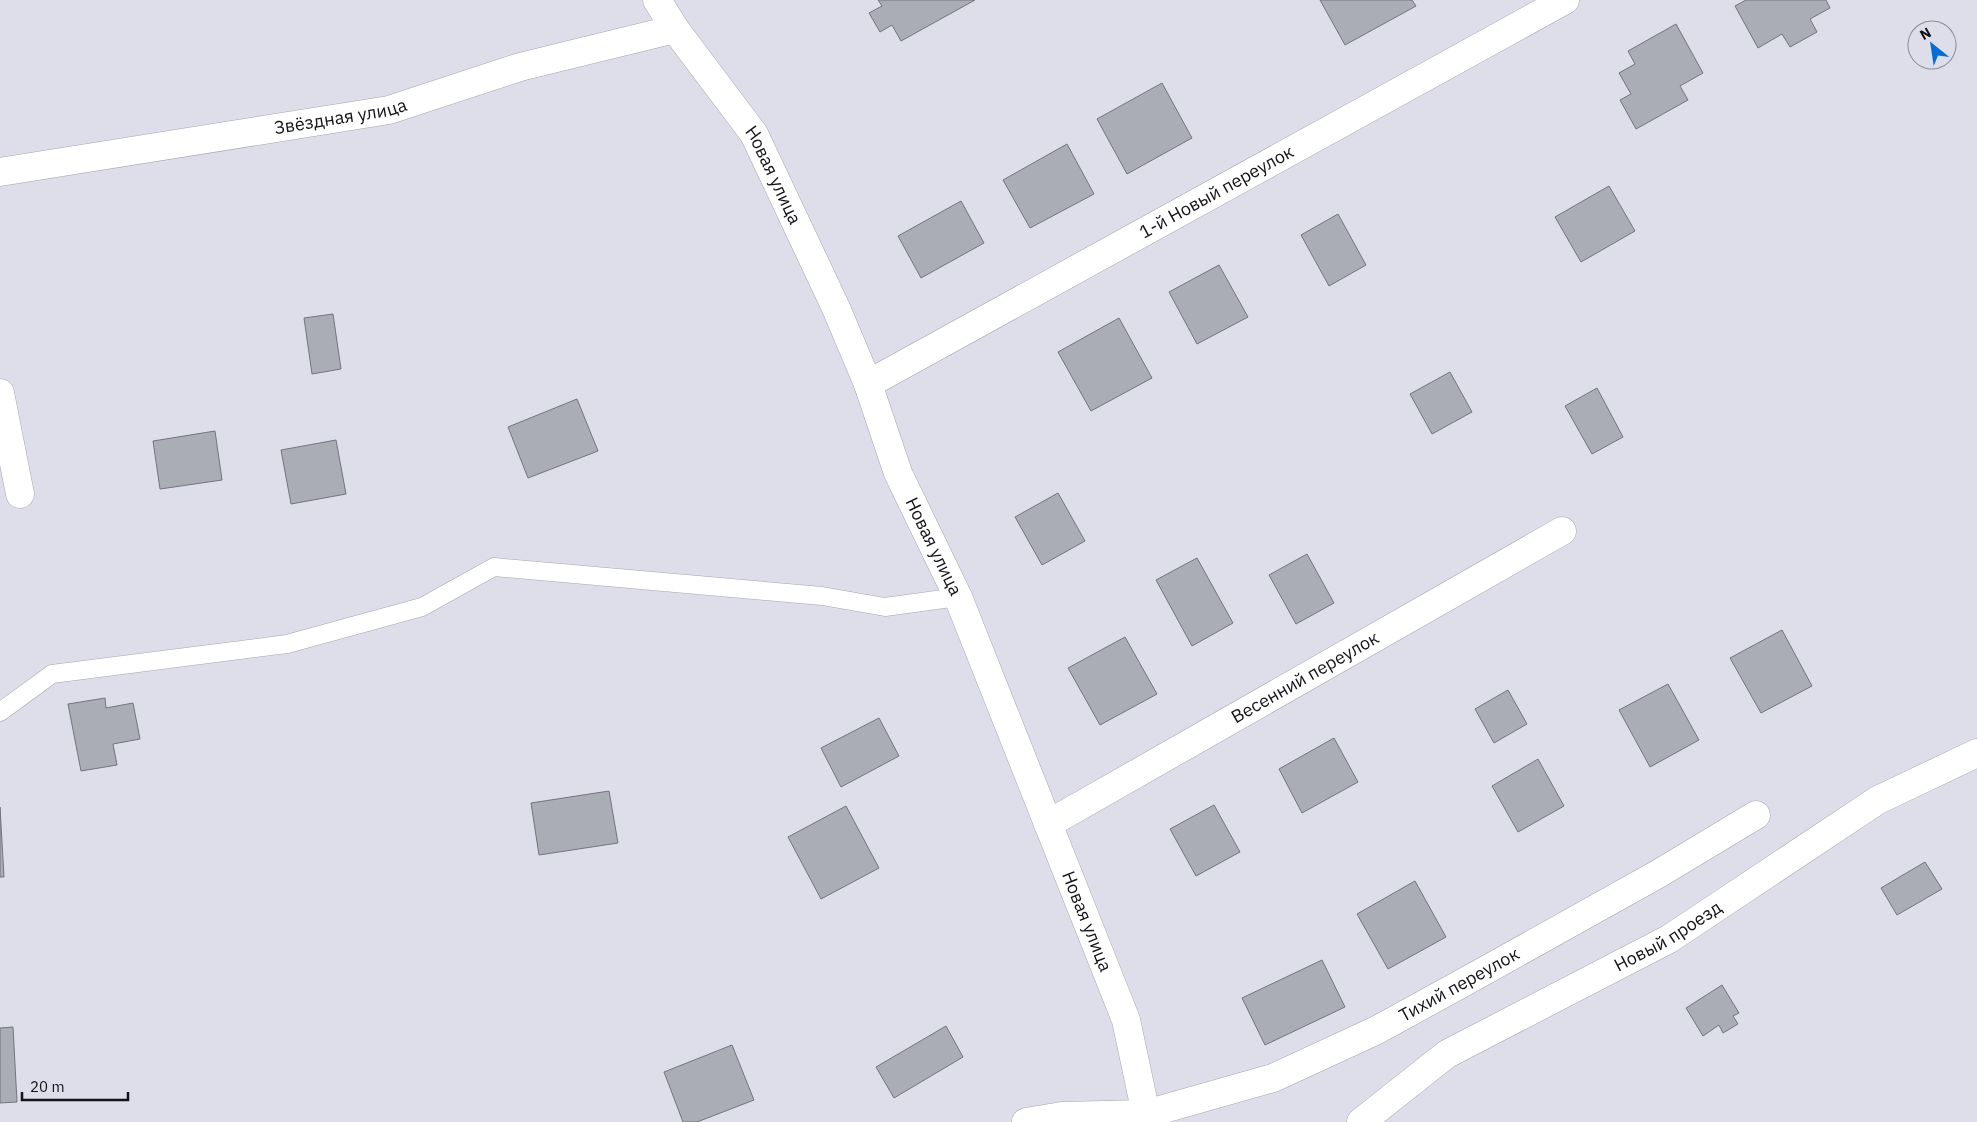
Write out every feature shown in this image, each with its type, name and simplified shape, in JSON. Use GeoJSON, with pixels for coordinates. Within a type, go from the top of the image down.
{"type":"FeatureCollection","features":[{"type":"Feature","properties":{"kind":"street","name":"Новая улица"},"geometry":{"type":"LineString","coordinates":[[657,0],[675,29],[754,134],[836,308],[868,384],[898,473],[958,597],[1126,1020],[1148,1118]]}},
{"type":"Feature","properties":{"kind":"street","name":"1-й Новый переулок"},"geometry":{"type":"LineString","coordinates":[[868,384],[1565,0]]}},
{"type":"Feature","properties":{"kind":"street","name":"Звёздная улица"},"geometry":{"type":"LineString","coordinates":[[0,172],[389,110],[520,67],[675,29]]}},
{"type":"Feature","properties":{"kind":"street"},"geometry":{"type":"LineString","coordinates":[[0,394],[20,494]]}},
{"type":"Feature","properties":{"kind":"street","name":"Весенний переулок"},"geometry":{"type":"LineString","coordinates":[[1048,824],[1562,531]]}},
{"type":"Feature","properties":{"kind":"street","name":"Новый проезд"},"geometry":{"type":"LineString","coordinates":[[1361,1122],[1447,1054],[1669,939],[1878,800],[1977,753]]}},
{"type":"Feature","properties":{"kind":"street","name":"Тихий переулок"},"geometry":{"type":"LineString","coordinates":[[1026,1122],[1062,1116],[1148,1118],[1273,1078],[1377,1030],[1658,874],[1756,815]]}},
{"type":"Feature","properties":{"kind":"lane"},"geometry":{"type":"LineString","coordinates":[[0,712],[52,674],[287,644],[422,607],[494,567],[822,596],[884,607],[958,597]]}},
{"type":"Feature","properties":{"kind":"building"},"geometry":{"type":"Polygon","coordinates":[[[878,0],[975,0],[901,41],[892,25],[880,32],[869,13],[882,6],[878,0]]]}},
{"type":"Feature","properties":{"kind":"building"},"geometry":{"type":"Polygon","coordinates":[[[1320,0],[1412,0],[1416,6],[1345,45],[1320,0]]]}},
{"type":"Feature","properties":{"kind":"building"},"geometry":{"type":"Polygon","coordinates":[[[1746,0],[1826,0],[1830,8],[1810,19],[1817,32],[1790,47],[1782,34],[1758,48],[1735,6],[1746,0]]]}},
{"type":"Feature","properties":{"kind":"building"},"geometry":{"type":"Polygon","coordinates":[[[1676,24],[1703,73],[1680,86],[1688,100],[1636,129],[1620,100],[1631,94],[1619,73],[1635,64],[1628,51],[1676,24]]]}},
{"type":"Feature","properties":{"kind":"building"},"geometry":{"type":"Polygon","coordinates":[[[1162,83],[1192,138],[1127,174],[1097,119],[1162,83]]]}},
{"type":"Feature","properties":{"kind":"building"},"geometry":{"type":"Polygon","coordinates":[[[1067,144],[1094,194],[1030,228],[1003,180],[1067,144]]]}},
{"type":"Feature","properties":{"kind":"building"},"geometry":{"type":"Polygon","coordinates":[[[1609,186],[1635,231],[1581,262],[1555,217],[1609,186]]]}},
{"type":"Feature","properties":{"kind":"building"},"geometry":{"type":"Polygon","coordinates":[[[961,201],[984,243],[921,278],[898,236],[961,201]]]}},
{"type":"Feature","properties":{"kind":"building"},"geometry":{"type":"Polygon","coordinates":[[[1338,214],[1366,265],[1329,286],[1301,235],[1338,214]]]}},
{"type":"Feature","properties":{"kind":"building"},"geometry":{"type":"Polygon","coordinates":[[[1219,265],[1248,317],[1197,344],[1169,292],[1219,265]]]}},
{"type":"Feature","properties":{"kind":"building"},"geometry":{"type":"Polygon","coordinates":[[[333,314],[341,369],[312,374],[304,318],[333,314]]]}},
{"type":"Feature","properties":{"kind":"building"},"geometry":{"type":"Polygon","coordinates":[[[1119,318],[1152,378],[1091,411],[1058,352],[1119,318]]]}},
{"type":"Feature","properties":{"kind":"building"},"geometry":{"type":"Polygon","coordinates":[[[1450,372],[1472,412],[1432,434],[1410,394],[1450,372]]]}},
{"type":"Feature","properties":{"kind":"building"},"geometry":{"type":"Polygon","coordinates":[[[1597,388],[1623,437],[1592,454],[1565,406],[1597,388]]]}},
{"type":"Feature","properties":{"kind":"building"},"geometry":{"type":"Polygon","coordinates":[[[577,399],[598,451],[528,478],[508,427],[577,399]]]}},
{"type":"Feature","properties":{"kind":"building"},"geometry":{"type":"Polygon","coordinates":[[[215,431],[222,480],[160,489],[153,441],[215,431]]]}},
{"type":"Feature","properties":{"kind":"building"},"geometry":{"type":"Polygon","coordinates":[[[336,440],[346,494],[291,504],[281,450],[336,440]]]}},
{"type":"Feature","properties":{"kind":"building"},"geometry":{"type":"Polygon","coordinates":[[[1058,493],[1085,541],[1042,565],[1015,517],[1058,493]]]}},
{"type":"Feature","properties":{"kind":"building"},"geometry":{"type":"Polygon","coordinates":[[[1307,554],[1334,603],[1296,624],[1269,575],[1307,554]]]}},
{"type":"Feature","properties":{"kind":"building"},"geometry":{"type":"Polygon","coordinates":[[[1197,558],[1233,623],[1192,646],[1156,580],[1197,558]]]}},
{"type":"Feature","properties":{"kind":"building"},"geometry":{"type":"Polygon","coordinates":[[[1782,630],[1812,686],[1761,713],[1730,658],[1782,630]]]}},
{"type":"Feature","properties":{"kind":"building"},"geometry":{"type":"Polygon","coordinates":[[[1125,637],[1157,694],[1100,725],[1068,668],[1125,637]]]}},
{"type":"Feature","properties":{"kind":"building"},"geometry":{"type":"Polygon","coordinates":[[[1668,684],[1699,740],[1650,767],[1619,710],[1668,684]]]}},
{"type":"Feature","properties":{"kind":"building"},"geometry":{"type":"Polygon","coordinates":[[[1508,690],[1527,724],[1494,743],[1475,709],[1508,690]]]}},
{"type":"Feature","properties":{"kind":"building"},"geometry":{"type":"Polygon","coordinates":[[[105,698],[106,708],[133,703],[140,739],[113,744],[117,765],[81,771],[68,704],[105,698]]]}},
{"type":"Feature","properties":{"kind":"building"},"geometry":{"type":"Polygon","coordinates":[[[879,718],[899,756],[841,787],[821,748],[879,718]]]}},
{"type":"Feature","properties":{"kind":"building"},"geometry":{"type":"Polygon","coordinates":[[[1334,738],[1358,782],[1302,813],[1279,769],[1334,738]]]}},
{"type":"Feature","properties":{"kind":"building"},"geometry":{"type":"Polygon","coordinates":[[[1538,759],[1564,806],[1518,832],[1492,786],[1538,759]]]}},
{"type":"Feature","properties":{"kind":"building"},"geometry":{"type":"Polygon","coordinates":[[[609,791],[618,843],[539,855],[531,803],[609,791]]]}},
{"type":"Feature","properties":{"kind":"building"},"geometry":{"type":"Polygon","coordinates":[[[1214,805],[1240,852],[1196,876],[1170,829],[1214,805]]]}},
{"type":"Feature","properties":{"kind":"building"},"geometry":{"type":"Polygon","coordinates":[[[846,806],[879,868],[821,899],[788,837],[846,806]]]}},
{"type":"Feature","properties":{"kind":"building"},"geometry":{"type":"Polygon","coordinates":[[[0,807],[4,877],[0,877],[0,807]]]}},
{"type":"Feature","properties":{"kind":"building"},"geometry":{"type":"Polygon","coordinates":[[[1925,862],[1942,889],[1897,915],[1881,888],[1925,862]]]}},
{"type":"Feature","properties":{"kind":"building"},"geometry":{"type":"Polygon","coordinates":[[[1415,881],[1446,937],[1388,969],[1357,914],[1415,881]]]}},
{"type":"Feature","properties":{"kind":"building"},"geometry":{"type":"Polygon","coordinates":[[[1322,960],[1345,1007],[1265,1045],[1242,998],[1322,960]]]}},
{"type":"Feature","properties":{"kind":"building"},"geometry":{"type":"Polygon","coordinates":[[[1722,985],[1739,1013],[1733,1016],[1738,1024],[1723,1033],[1719,1025],[1703,1036],[1686,1008],[1722,985]]]}},
{"type":"Feature","properties":{"kind":"building"},"geometry":{"type":"Polygon","coordinates":[[[946,1026],[963,1057],[894,1098],[876,1067],[946,1026]]]}},
{"type":"Feature","properties":{"kind":"building"},"geometry":{"type":"Polygon","coordinates":[[[13,1027],[17,1102],[0,1103],[0,1028],[13,1027]]]}},
{"type":"Feature","properties":{"kind":"building"},"geometry":{"type":"Polygon","coordinates":[[[732,1045],[754,1100],[697,1122],[683,1122],[664,1072],[732,1045]]]}}]}
